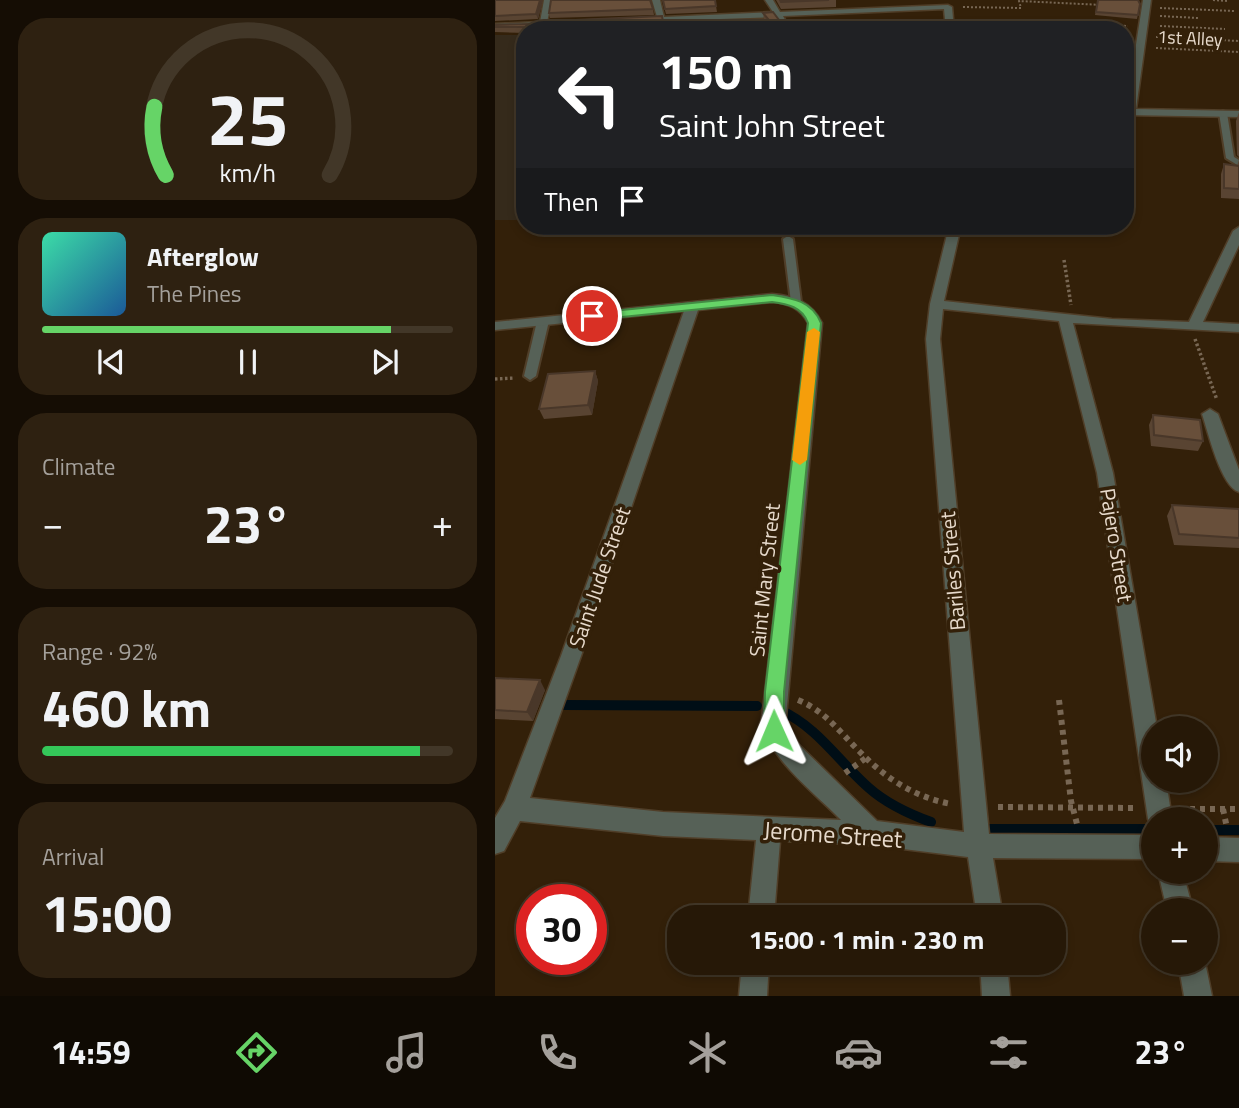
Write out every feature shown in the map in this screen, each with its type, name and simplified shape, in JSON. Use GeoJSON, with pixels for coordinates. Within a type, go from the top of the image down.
{"type":"FeatureCollection","features":[{"type":"Feature","properties":{"kind":"street"},"geometry":{"type":"LineString","coordinates":[[544,21],[549,0]]}},
{"type":"Feature","properties":{"kind":"street"},"geometry":{"type":"LineString","coordinates":[[656,0],[661,19]]}},
{"type":"Feature","properties":{"kind":"street"},"geometry":{"type":"LineString","coordinates":[[769,0],[782,21]]}},
{"type":"Feature","properties":{"kind":"street"},"geometry":{"type":"LineString","coordinates":[[635,20],[948,7],[949,21]]}},
{"type":"Feature","properties":{"kind":"street"},"geometry":{"type":"LineString","coordinates":[[1134,80],[1146,7]]}},
{"type":"Feature","properties":{"kind":"street"},"geometry":{"type":"LineString","coordinates":[[495,26],[516,25]]}},
{"type":"Feature","properties":{"kind":"street"},"geometry":{"type":"LineString","coordinates":[[1134,112],[1239,114]]}},
{"type":"Feature","properties":{"kind":"street"},"geometry":{"type":"LineString","coordinates":[[1194,325],[1233,260],[1239,231]]}},
{"type":"Feature","properties":{"kind":"street","name":"Bariles Street"},"geometry":{"type":"LineString","coordinates":[[953,235],[937,304],[933,339],[970,793],[988,905]]}},
{"type":"Feature","properties":{"kind":"street"},"geometry":{"type":"LineString","coordinates":[[495,326],[772,298],[796,302]]}},
{"type":"Feature","properties":{"kind":"street","name":"Saint Mary Street"},"geometry":{"type":"LineString","coordinates":[[796,302],[806,309],[815,323],[774,692],[774,731],[797,760],[871,833]]}},
{"type":"Feature","properties":{"kind":"street"},"geometry":{"type":"LineString","coordinates":[[937,304],[1069,319],[1239,328]]}},
{"type":"Feature","properties":{"kind":"street","name":"Saint Jude Street"},"geometry":{"type":"LineString","coordinates":[[495,842],[505,807],[571,656],[692,307]]}},
{"type":"Feature","properties":{"kind":"street","name":"Pajero Street"},"geometry":{"type":"LineString","coordinates":[[1069,319],[1105,473],[1144,716]]}},
{"type":"Feature","properties":{"kind":"street"},"geometry":{"type":"LineString","coordinates":[[1210,414],[1233,478],[1239,486]]}},
{"type":"Feature","properties":{"kind":"street","name":"Jerome Street"},"geometry":{"type":"LineString","coordinates":[[505,807],[663,824],[871,833],[978,846],[1141,846]]}},
{"type":"Feature","properties":{"kind":"street"},"geometry":{"type":"LineString","coordinates":[[762,905],[769,830]]}},
{"type":"Feature","properties":{"kind":"street"},"geometry":{"type":"LineString","coordinates":[[1218,849],[1239,850]]}},
{"type":"Feature","properties":{"kind":"street"},"geometry":{"type":"LineString","coordinates":[[753,996],[755,975]]}},
{"type":"Feature","properties":{"kind":"street"},"geometry":{"type":"LineString","coordinates":[[994,975],[996,996]]}},
{"type":"Feature","properties":{"kind":"street"},"geometry":{"type":"LineString","coordinates":[[1194,975],[1198,996]]}},
{"type":"Feature","properties":{"kind":"lane"},"geometry":{"type":"LineString","coordinates":[[1223,113],[1230,158],[1239,164]]}},
{"type":"Feature","properties":{"kind":"lane"},"geometry":{"type":"LineString","coordinates":[[788,239],[796,302]]}},
{"type":"Feature","properties":{"kind":"lane"},"geometry":{"type":"LineString","coordinates":[[529,376],[542,321]]}},
{"type":"Feature","properties":{"kind":"path"},"geometry":{"type":"LineString","coordinates":[[1213,0],[1227,1]]}},
{"type":"Feature","properties":{"kind":"path"},"geometry":{"type":"LineString","coordinates":[[948,7],[1021,8],[1019,1],[1235,11]]}},
{"type":"Feature","properties":{"kind":"path"},"geometry":{"type":"LineString","coordinates":[[1146,7],[1198,18]]}},
{"type":"Feature","properties":{"kind":"path"},"geometry":{"type":"LineString","coordinates":[[1134,29],[1239,41]]}},
{"type":"Feature","properties":{"kind":"path"},"geometry":{"type":"LineString","coordinates":[[1142,30],[1225,29]]}},
{"type":"Feature","properties":{"kind":"path","name":"1st Alley"},"geometry":{"type":"LineString","coordinates":[[1140,47],[1239,52]]}},
{"type":"Feature","properties":{"kind":"path"},"geometry":{"type":"LineString","coordinates":[[1064,260],[1069,319]]}},
{"type":"Feature","properties":{"kind":"path"},"geometry":{"type":"LineString","coordinates":[[1194,325],[1193,334],[1220,409],[1210,414]]}},
{"type":"Feature","properties":{"kind":"path"},"geometry":{"type":"LineString","coordinates":[[1059,700],[1071,801],[1077,822]]}},
{"type":"Feature","properties":{"kind":"path"},"geometry":{"type":"LineString","coordinates":[[843,775],[866,758]]}},
{"type":"Feature","properties":{"kind":"path"},"geometry":{"type":"LineString","coordinates":[[1223,809],[1225,821]]}},
{"type":"Feature","properties":{"kind":"shaded area"},"geometry":{"type":"Polygon","coordinates":[[[495,35],[516,35],[516,220],[495,220],[495,35]]]}},
{"type":"Feature","properties":{"kind":"building"},"geometry":{"type":"Polygon","coordinates":[[[495,0],[540,0],[536,14],[495,16],[495,0]]]}},
{"type":"Feature","properties":{"kind":"building"},"geometry":{"type":"Polygon","coordinates":[[[551,0],[650,0],[653,9],[549,13],[551,0]]]}},
{"type":"Feature","properties":{"kind":"building"},"geometry":{"type":"Polygon","coordinates":[[[663,0],[715,0],[716,6],[665,9],[663,0]]]}},
{"type":"Feature","properties":{"kind":"building"},"geometry":{"type":"Polygon","coordinates":[[[780,0],[829,0],[781,2],[780,0]]]}},
{"type":"Feature","properties":{"kind":"building"},"geometry":{"type":"Polygon","coordinates":[[[1098,0],[1138,0],[1138,15],[1096,12],[1098,0]]]}},
{"type":"Feature","properties":{"kind":"building"},"geometry":{"type":"Polygon","coordinates":[[[773,12],[780,21],[770,21],[763,13],[773,12]]]}},
{"type":"Feature","properties":{"kind":"building"},"geometry":{"type":"Polygon","coordinates":[[[662,16],[663,21],[576,21],[662,16]]]}},
{"type":"Feature","properties":{"kind":"building"},"geometry":{"type":"Polygon","coordinates":[[[516,24],[516,27],[495,27],[516,24]]]}},
{"type":"Feature","properties":{"kind":"building"},"geometry":{"type":"Polygon","coordinates":[[[1224,164],[1239,166],[1239,189],[1224,188],[1224,164]]]}},
{"type":"Feature","properties":{"kind":"building"},"geometry":{"type":"Polygon","coordinates":[[[595,371],[588,405],[539,409],[548,374],[595,371]]]}},
{"type":"Feature","properties":{"kind":"building"},"geometry":{"type":"Polygon","coordinates":[[[1153,415],[1200,420],[1203,441],[1154,435],[1153,415]]]}},
{"type":"Feature","properties":{"kind":"building"},"geometry":{"type":"Polygon","coordinates":[[[1172,505],[1239,509],[1239,538],[1179,534],[1172,505]]]}},
{"type":"Feature","properties":{"kind":"building"},"geometry":{"type":"Polygon","coordinates":[[[495,678],[540,680],[527,712],[495,710],[495,678]]]}},
{"type":"Feature","properties":{"kind":"waterway"},"geometry":{"type":"LineString","coordinates":[[564,705],[757,706]]}},
{"type":"Feature","properties":{"kind":"waterway"},"geometry":{"type":"LineString","coordinates":[[780,710],[817,735],[876,794],[931,822]]}},
{"type":"Feature","properties":{"kind":"waterway"},"geometry":{"type":"LineString","coordinates":[[985,829],[1141,829]]}},
{"type":"Feature","properties":{"kind":"waterway"},"geometry":{"type":"LineString","coordinates":[[1218,830],[1239,830]]}},
{"type":"Feature","properties":{"kind":"slow traffic"},"geometry":{"type":"LineString","coordinates":[[800,460],[814,332]]}},
{"type":"Feature","properties":{"kind":"route"},"geometry":{"type":"LineString","coordinates":[[592,316],[772,298],[796,302],[812,316],[815,323],[774,692],[774,731]]}}]}
